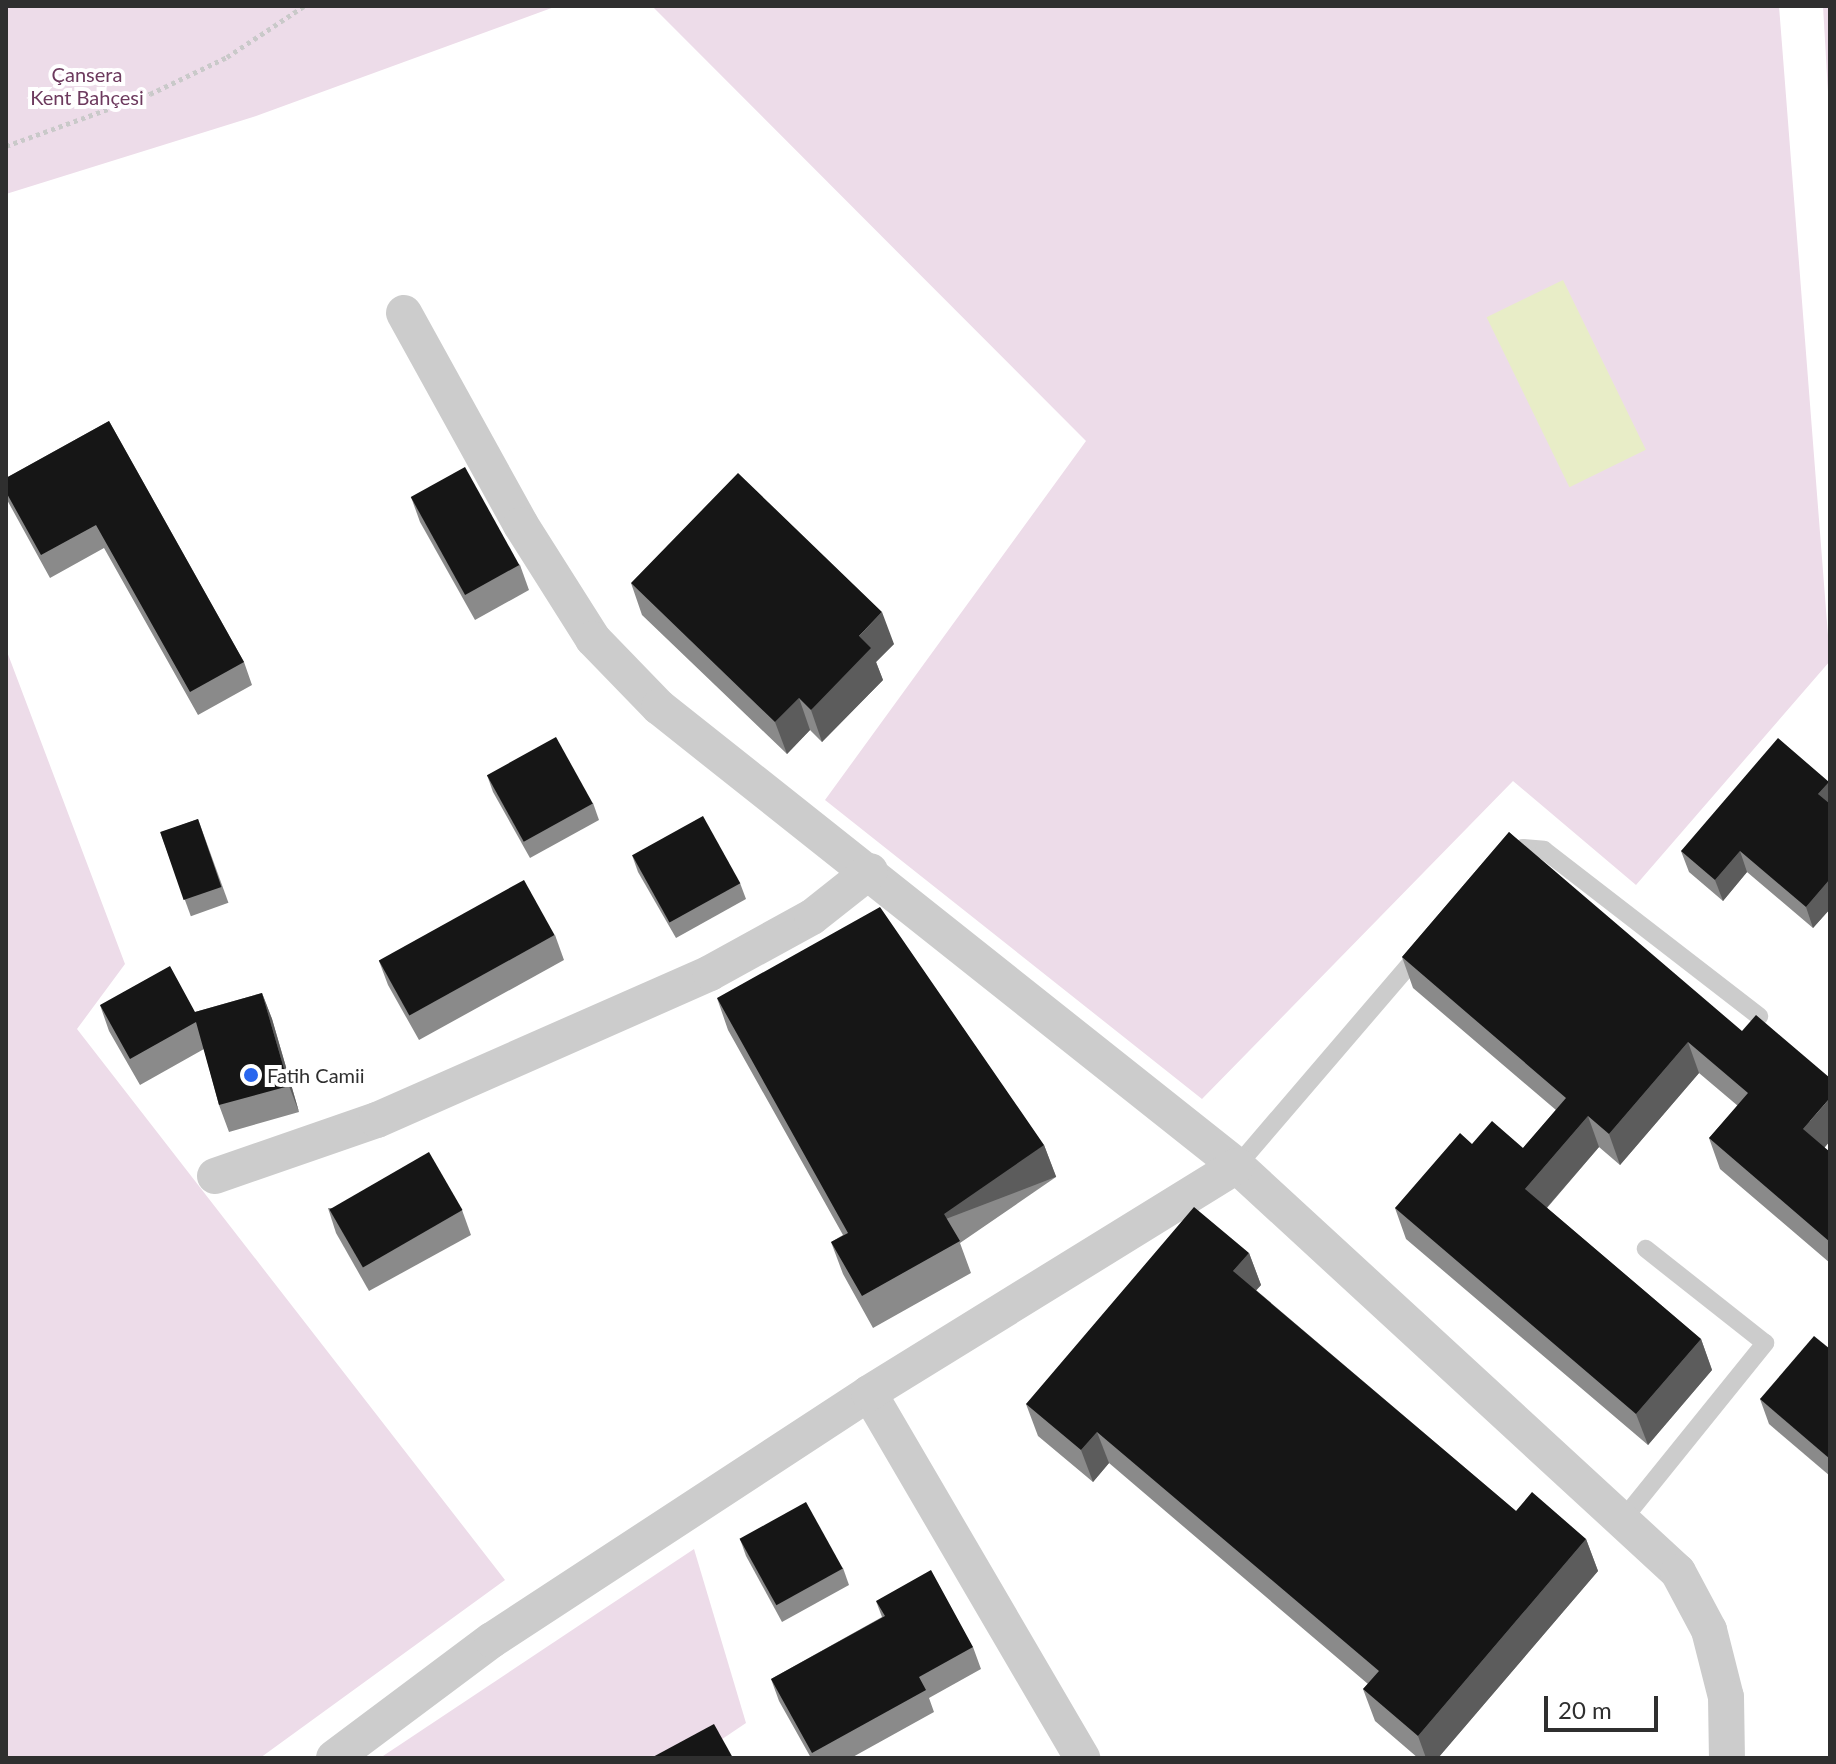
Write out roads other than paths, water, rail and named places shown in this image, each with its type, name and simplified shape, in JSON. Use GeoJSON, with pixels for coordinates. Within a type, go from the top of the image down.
{"type":"FeatureCollection","features":[{"type":"Feature","properties":{"kind":"street"},"geometry":{"type":"LineString","coordinates":[[404,313],[521,525],[593,639],[659,707],[870,871],[1237,1166],[1624,1518],[1678,1572],[1709,1630],[1726,1697],[1727,1758]]}},
{"type":"Feature","properties":{"kind":"street"},"geometry":{"type":"LineString","coordinates":[[215,1176],[377,1120],[710,973],[812,917],[870,871]]}},
{"type":"Feature","properties":{"kind":"street"},"geometry":{"type":"LineString","coordinates":[[334,1758],[492,1640],[869,1393],[1237,1166]]}},
{"type":"Feature","properties":{"kind":"street"},"geometry":{"type":"LineString","coordinates":[[869,1393],[1082,1758]]}},
{"type":"Feature","properties":{"kind":"lane"},"geometry":{"type":"LineString","coordinates":[[1488,873],[1514,850],[1544,850],[1759,1016]]}},
{"type":"Feature","properties":{"kind":"lane"},"geometry":{"type":"LineString","coordinates":[[1237,1166],[1437,932]]}},
{"type":"Feature","properties":{"kind":"lane"},"geometry":{"type":"LineString","coordinates":[[1624,1518],[1765,1343],[1646,1249]]}},
{"type":"Feature","properties":{"kind":"place","name":"Fatih Camii"},"geometry":{"type":"Point","coordinates":[251,1075]}},
{"type":"Feature","properties":{"kind":"park label","name":"Çansera Kent Bahçesi"},"geometry":{"type":"Point","coordinates":[87,86]}}]}
